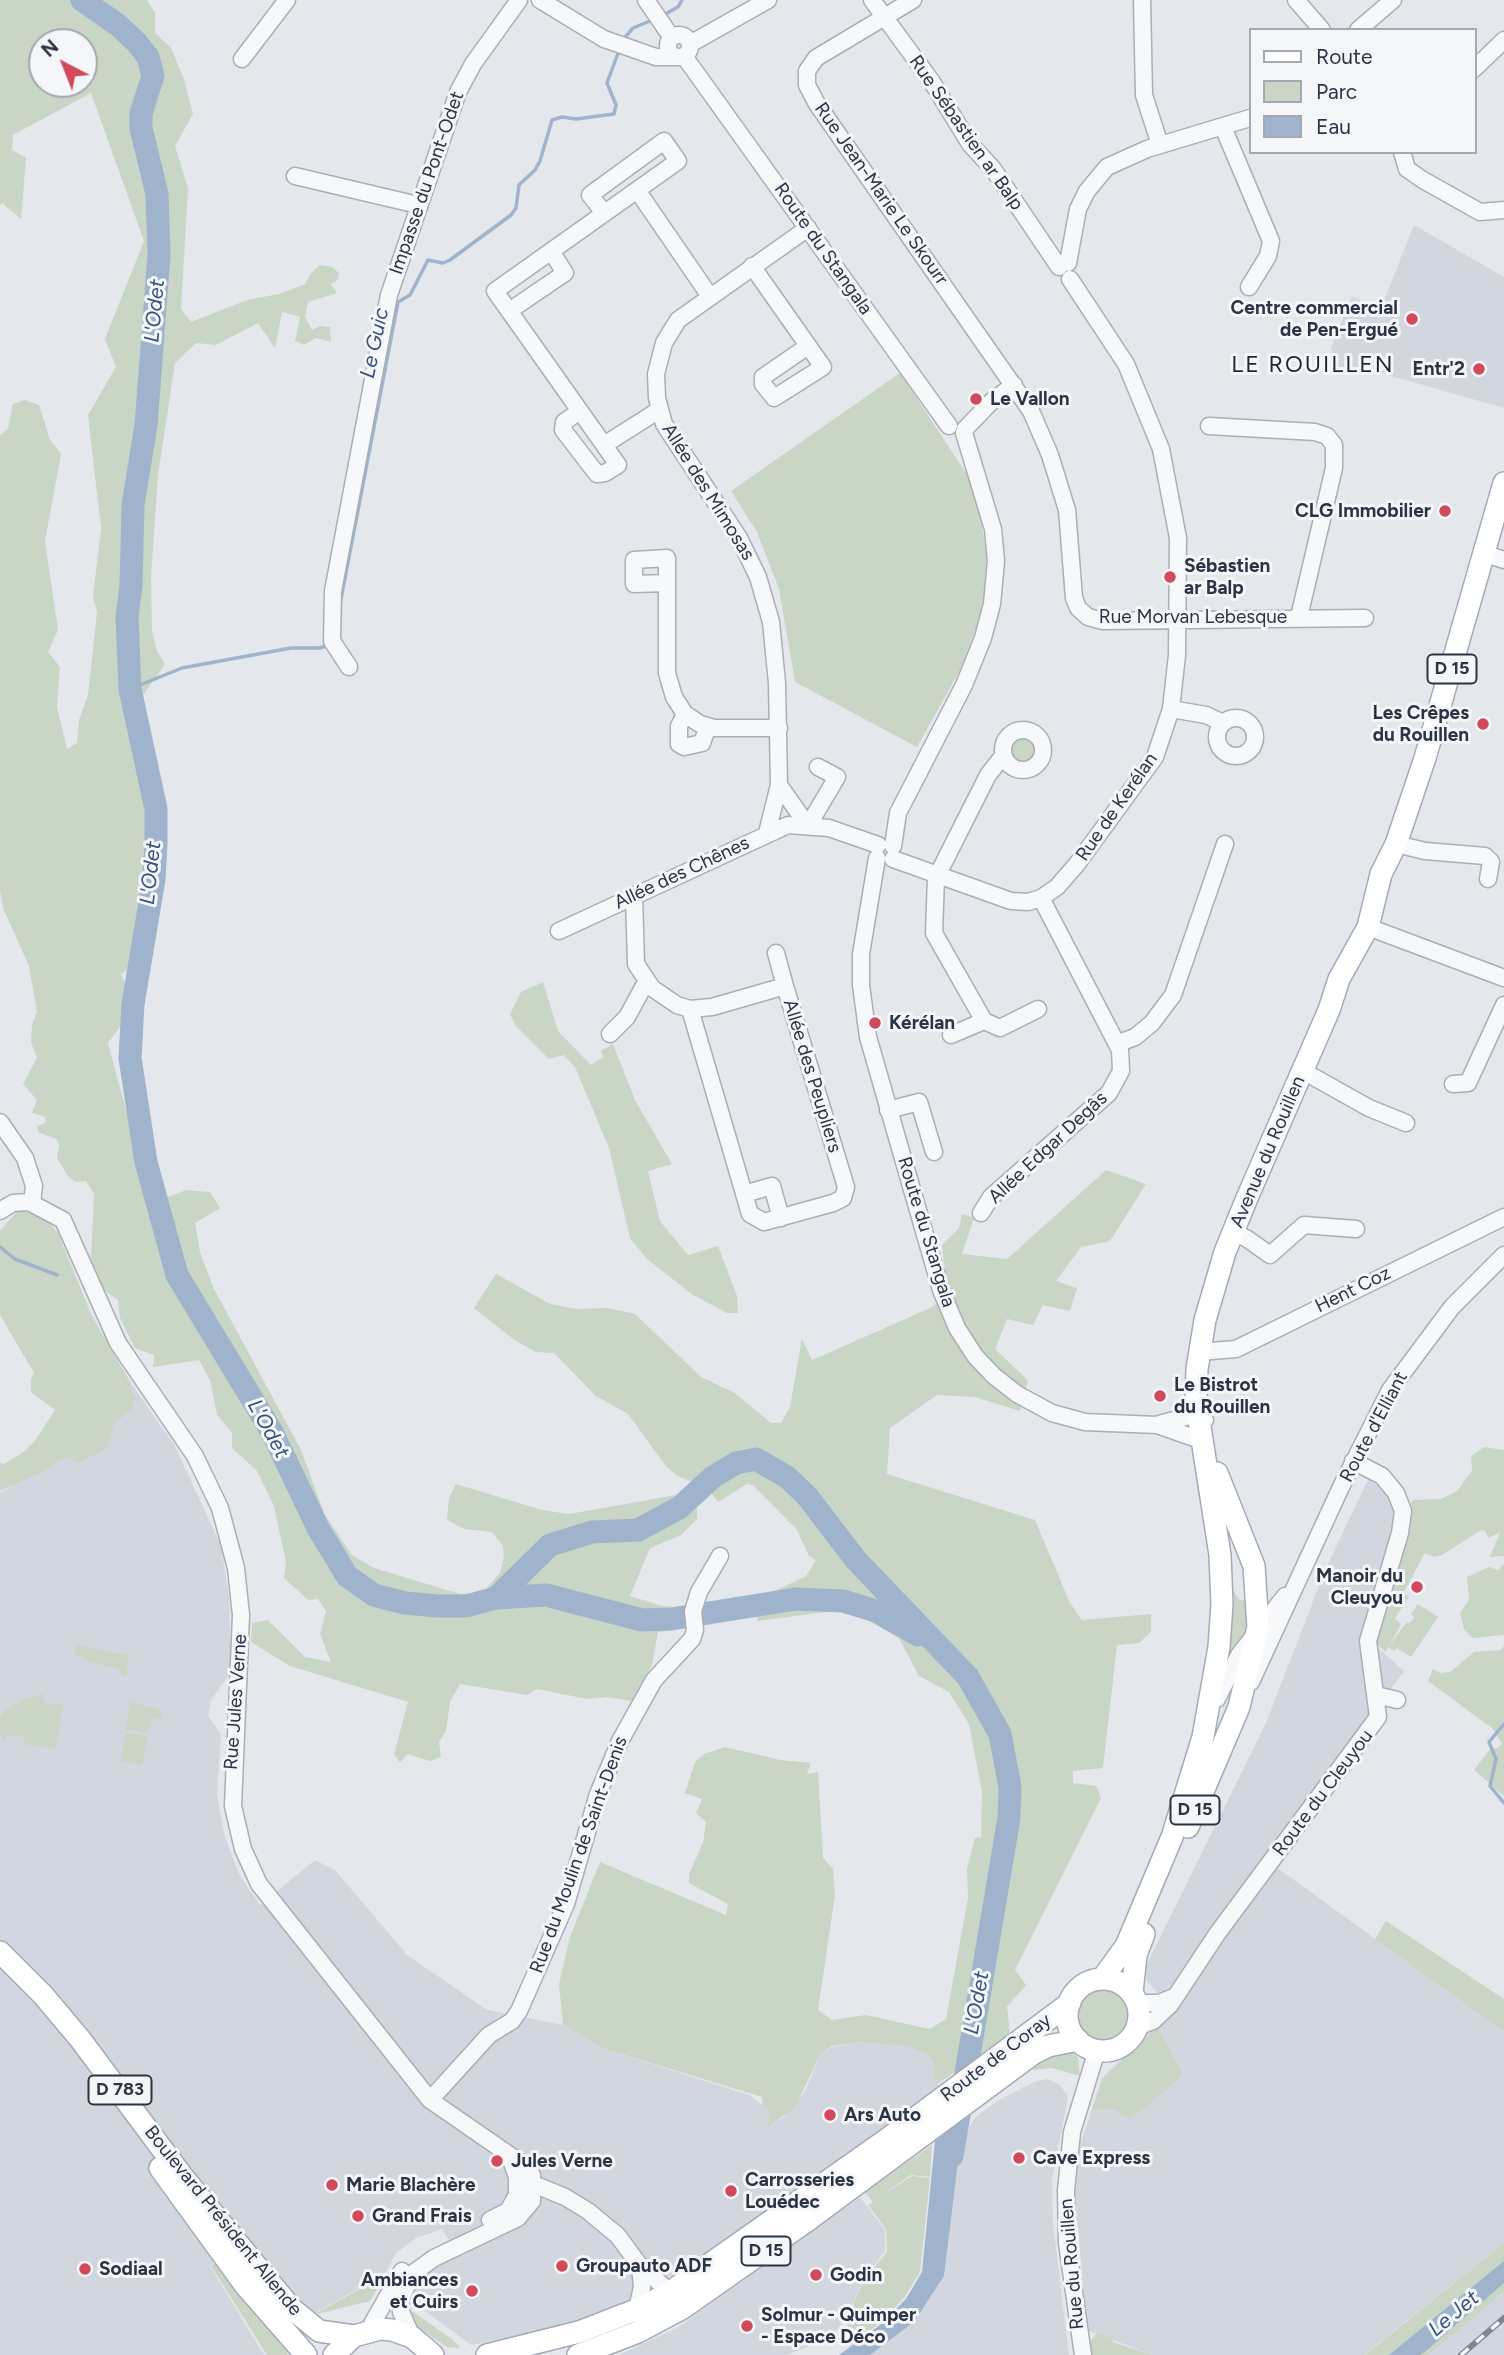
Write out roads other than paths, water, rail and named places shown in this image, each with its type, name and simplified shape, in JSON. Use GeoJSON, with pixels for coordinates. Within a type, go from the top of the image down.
{"type":"FeatureCollection","features":[{"type":"Feature","properties":{"kind":"main road","name":"Avenue du Rouillen"},"geometry":{"type":"LineString","coordinates":[[1102,1979],[1122,1955],[1176,1824],[1203,1737],[1221,1631],[1220,1555],[1197,1413],[1212,1297],[1233,1233],[1329,1010],[1365,959],[1394,849],[1459,644],[1504,483]]}},
{"type":"Feature","properties":{"kind":"main road","name":"Avenue du Rouillen"},"geometry":{"type":"LineString","coordinates":[[1135,1998],[1136,1955],[1239,1707],[1258,1627],[1258,1588],[1251,1558],[1218,1479],[1203,1353]]}},
{"type":"Feature","properties":{"kind":"main road","name":"Boulevard Président Allende"},"geometry":{"type":"LineString","coordinates":[[0,1952],[43,1995],[80,2039],[183,2177],[291,2308],[318,2331],[361,2334],[392,2330],[412,2337]]}},
{"type":"Feature","properties":{"kind":"main road","name":"Boulevard Président Allende"},"geometry":{"type":"LineString","coordinates":[[0,1971],[62,2040],[245,2285],[306,2355]]}},
{"type":"Feature","properties":{"kind":"main road"},"geometry":{"type":"LineString","coordinates":[[1102,1979],[1119,1982],[1135,1998],[1137,2027],[1122,2046],[1097,2050],[1078,2040],[1068,2020],[1070,2003],[1081,1986],[1102,1979]]}},
{"type":"Feature","properties":{"kind":"main road","name":"Route de Coray"},"geometry":{"type":"LineString","coordinates":[[487,2355],[554,2340],[637,2309],[670,2292],[982,2070],[1070,2003]]}},
{"type":"Feature","properties":{"kind":"main road","name":"Route de Coray"},"geometry":{"type":"LineString","coordinates":[[578,2355],[638,2332],[683,2308],[1041,2049],[1078,2040]]}},
{"type":"Feature","properties":{"kind":"main road"},"geometry":{"type":"LineString","coordinates":[[334,2355],[361,2334]]}},
{"type":"Feature","properties":{"kind":"main road"},"geometry":{"type":"LineString","coordinates":[[412,2337],[435,2354]]}},
{"type":"Feature","properties":{"kind":"street"},"geometry":{"type":"LineString","coordinates":[[242,59],[287,0]]}},
{"type":"Feature","properties":{"kind":"street","name":"Impasse du Pont-Odet"},"geometry":{"type":"LineString","coordinates":[[349,667],[333,640],[333,591],[386,306],[418,205],[462,83],[519,0]]}},
{"type":"Feature","properties":{"kind":"street"},"geometry":{"type":"LineString","coordinates":[[540,0],[593,33],[627,47],[674,39],[725,25],[768,0]]}},
{"type":"Feature","properties":{"kind":"street","name":"Route du Stangala"},"geometry":{"type":"LineString","coordinates":[[646,0],[927,395],[958,429],[970,454],[993,528],[996,568],[992,604],[983,638],[964,685],[895,821],[874,881],[863,928],[861,985],[868,1037],[940,1290],[957,1328],[980,1361],[1017,1394],[1063,1418],[1097,1423],[1157,1425],[1200,1440]]}},
{"type":"Feature","properties":{"kind":"street","name":"Rue Sébastien ar Balp"},"geometry":{"type":"LineString","coordinates":[[872,0],[932,82],[970,144],[993,169],[1066,270],[1126,364],[1157,437],[1169,481],[1178,538],[1178,618]]}},
{"type":"Feature","properties":{"kind":"street","name":"Rue Jean-Marie Le Skourr"},"geometry":{"type":"LineString","coordinates":[[914,0],[816,58],[807,71],[807,85],[817,104],[1014,385]]}},
{"type":"Feature","properties":{"kind":"street"},"geometry":{"type":"LineString","coordinates":[[1142,0],[1144,95],[1160,145]]}},
{"type":"Feature","properties":{"kind":"street"},"geometry":{"type":"LineString","coordinates":[[1296,0],[1320,28]]}},
{"type":"Feature","properties":{"kind":"street"},"geometry":{"type":"LineString","coordinates":[[1360,28],[1393,0]]}},
{"type":"Feature","properties":{"kind":"street"},"geometry":{"type":"LineString","coordinates":[[1476,67],[1504,40]]}},
{"type":"Feature","properties":{"kind":"street"},"geometry":{"type":"LineString","coordinates":[[1066,270],[1078,209],[1096,179],[1112,163],[1160,145],[1248,119]]}},
{"type":"Feature","properties":{"kind":"street"},"geometry":{"type":"LineString","coordinates":[[1223,127],[1271,241],[1268,256],[1249,288]]}},
{"type":"Feature","properties":{"kind":"street"},"geometry":{"type":"LineString","coordinates":[[580,411],[564,422],[563,430],[597,474],[605,473],[618,465],[580,411],[495,291],[678,161],[664,141],[590,195],[604,213]]}},
{"type":"Feature","properties":{"kind":"street"},"geometry":{"type":"LineString","coordinates":[[1403,154],[1407,169],[1480,212],[1504,210]]}},
{"type":"Feature","properties":{"kind":"street"},"geometry":{"type":"LineString","coordinates":[[295,176],[418,205]]}},
{"type":"Feature","properties":{"kind":"street"},"geometry":{"type":"LineString","coordinates":[[637,190],[709,295]]}},
{"type":"Feature","properties":{"kind":"street","name":"Allée des Mimosas"},"geometry":{"type":"LineString","coordinates":[[767,833],[779,785],[774,640],[758,578],[739,538],[668,433],[659,410],[656,374],[664,343],[678,320],[709,295],[808,228]]}},
{"type":"Feature","properties":{"kind":"street"},"geometry":{"type":"LineString","coordinates":[[509,311],[565,273],[551,251]]}},
{"type":"Feature","properties":{"kind":"street"},"geometry":{"type":"LineString","coordinates":[[752,266],[807,346]]}},
{"type":"Feature","properties":{"kind":"street"},"geometry":{"type":"LineString","coordinates":[[958,429],[1014,385]]}},
{"type":"Feature","properties":{"kind":"street","name":"Rue Morvan Lebesque"},"geometry":{"type":"LineString","coordinates":[[1014,385],[1035,419],[1064,496],[1071,532],[1074,598],[1078,608],[1088,617],[1102,621],[1178,618],[1365,618]]}},
{"type":"Feature","properties":{"kind":"street"},"geometry":{"type":"LineString","coordinates":[[604,445],[659,410]]}},
{"type":"Feature","properties":{"kind":"street"},"geometry":{"type":"LineString","coordinates":[[1209,426],[1319,432],[1334,445],[1334,468],[1299,617]]}},
{"type":"Feature","properties":{"kind":"street"},"geometry":{"type":"LineString","coordinates":[[1483,553],[1504,560]]}},
{"type":"Feature","properties":{"kind":"street"},"geometry":{"type":"LineString","coordinates":[[666,583],[667,673],[674,697],[685,714],[708,726],[723,729],[779,728]]}},
{"type":"Feature","properties":{"kind":"street","name":"Rue de Kerélan"},"geometry":{"type":"LineString","coordinates":[[1041,898],[1057,887],[1077,864],[1144,774],[1163,740],[1171,709],[1178,618]]}},
{"type":"Feature","properties":{"kind":"street"},"geometry":{"type":"LineString","coordinates":[[1171,709],[1206,715],[1223,723]]}},
{"type":"Feature","properties":{"kind":"street"},"geometry":{"type":"LineString","coordinates":[[685,714],[679,726],[679,744],[684,747],[702,743],[708,726]]}},
{"type":"Feature","properties":{"kind":"street"},"geometry":{"type":"LineString","coordinates":[[1003,756],[988,775],[938,873],[934,933],[984,1021],[1000,1028],[1038,1009]]}},
{"type":"Feature","properties":{"kind":"street"},"geometry":{"type":"LineString","coordinates":[[779,785],[808,826],[837,777],[818,766]]}},
{"type":"Feature","properties":{"kind":"street","name":"Allée des Chênes"},"geometry":{"type":"LineString","coordinates":[[559,931],[788,825],[829,828],[885,852]]}},
{"type":"Feature","properties":{"kind":"street"},"geometry":{"type":"LineString","coordinates":[[885,852],[1012,901],[1028,902],[1041,898],[1119,1043],[1135,1037],[1152,1023],[1173,995],[1225,844]]}},
{"type":"Feature","properties":{"kind":"street"},"geometry":{"type":"LineString","coordinates":[[1394,849],[1485,856],[1491,862],[1488,879]]}},
{"type":"Feature","properties":{"kind":"street"},"geometry":{"type":"LineString","coordinates":[[634,895],[635,956],[646,982],[677,1005],[690,1009]]}},
{"type":"Feature","properties":{"kind":"street"},"geometry":{"type":"LineString","coordinates":[[1373,930],[1504,978]]}},
{"type":"Feature","properties":{"kind":"street"},"geometry":{"type":"LineString","coordinates":[[776,953],[785,986]]}},
{"type":"Feature","properties":{"kind":"street"},"geometry":{"type":"LineString","coordinates":[[610,1034],[627,1017],[646,982]]}},
{"type":"Feature","properties":{"kind":"street","name":"Allée des Peupliers"},"geometry":{"type":"LineString","coordinates":[[785,986],[846,1193],[833,1203],[764,1222],[753,1218],[744,1194],[690,1009],[721,1005],[785,986]]}},
{"type":"Feature","properties":{"kind":"street"},"geometry":{"type":"LineString","coordinates":[[1453,1084],[1468,1083],[1504,1004]]}},
{"type":"Feature","properties":{"kind":"street"},"geometry":{"type":"LineString","coordinates":[[951,1035],[984,1021]]}},
{"type":"Feature","properties":{"kind":"street","name":"Allée Edgar Degâs"},"geometry":{"type":"LineString","coordinates":[[981,1213],[991,1197],[1109,1093],[1121,1071],[1119,1043]]}},
{"type":"Feature","properties":{"kind":"street"},"geometry":{"type":"LineString","coordinates":[[1303,1071],[1380,1114],[1406,1123]]}},
{"type":"Feature","properties":{"kind":"street","name":"Route du Stangala"},"geometry":{"type":"LineString","coordinates":[[888,1110],[919,1102],[934,1152]]}},
{"type":"Feature","properties":{"kind":"street"},"geometry":{"type":"LineString","coordinates":[[0,1122],[25,1158],[34,1186],[32,1203],[18,1202],[0,1210]]}},
{"type":"Feature","properties":{"kind":"street"},"geometry":{"type":"LineString","coordinates":[[744,1194],[772,1186],[781,1218]]}},
{"type":"Feature","properties":{"kind":"street","name":"Rue Jules Verne"},"geometry":{"type":"LineString","coordinates":[[32,1203],[64,1220],[118,1343],[195,1456],[223,1516],[236,1568],[242,1635],[233,1756],[233,1806],[238,1834],[251,1869],[267,1896],[429,2100],[524,2165],[528,2179],[565,2197],[618,2236],[640,2266],[670,2292]]}},
{"type":"Feature","properties":{"kind":"street","name":"Hent Coz"},"geometry":{"type":"LineString","coordinates":[[1203,1353],[1236,1349],[1504,1217]]}},
{"type":"Feature","properties":{"kind":"street"},"geometry":{"type":"LineString","coordinates":[[1233,1233],[1246,1238],[1270,1255],[1304,1225],[1356,1229]]}},
{"type":"Feature","properties":{"kind":"street","name":"Route d'Elliant"},"geometry":{"type":"LineString","coordinates":[[1239,1707],[1378,1410],[1409,1362],[1465,1293],[1504,1255]]}},
{"type":"Feature","properties":{"kind":"street","name":"Route du Stangala"},"geometry":{"type":"LineString","coordinates":[[1157,1425],[1197,1413]]}},
{"type":"Feature","properties":{"kind":"street","name":"Avenue du Rouillen"},"geometry":{"type":"LineString","coordinates":[[1197,1413],[1204,1417],[1218,1479]]}},
{"type":"Feature","properties":{"kind":"street","name":"Route du Cleuyou"},"geometry":{"type":"LineString","coordinates":[[1137,2027],[1160,2015],[1217,1934],[1376,1722],[1376,1695],[1368,1641],[1400,1533],[1403,1511],[1396,1493],[1382,1476],[1353,1461]]}},
{"type":"Feature","properties":{"kind":"street"},"geometry":{"type":"LineString","coordinates":[[1220,1555],[1240,1554],[1251,1558]]}},
{"type":"Feature","properties":{"kind":"street","name":"Rue du Moulin de Saint-Denis"},"geometry":{"type":"LineString","coordinates":[[429,2100],[489,2035],[512,2021],[519,2011],[566,1904],[598,1794],[627,1724],[654,1680],[687,1647],[695,1630],[694,1615],[699,1592],[720,1556]]}},
{"type":"Feature","properties":{"kind":"street","name":"Route d'Elliant"},"geometry":{"type":"LineString","coordinates":[[1203,1737],[1223,1682],[1258,1627],[1295,1583]]}},
{"type":"Feature","properties":{"kind":"street"},"geometry":{"type":"LineString","coordinates":[[1376,1695],[1397,1700]]}},
{"type":"Feature","properties":{"kind":"street"},"geometry":{"type":"LineString","coordinates":[[1135,1998],[1159,2003],[1174,1997]]}},
{"type":"Feature","properties":{"kind":"street","name":"Rue du Rouillen"},"geometry":{"type":"LineString","coordinates":[[1083,2355],[1067,2244],[1066,2190],[1072,2132],[1097,2050]]}},
{"type":"Feature","properties":{"kind":"street"},"geometry":{"type":"LineString","coordinates":[[412,2337],[400,2307],[404,2285],[424,2264],[508,2211],[528,2179]]}},
{"type":"Feature","properties":{"kind":"street"},"geometry":{"type":"LineString","coordinates":[[361,2334],[404,2267],[415,2257],[456,2242]]}},
{"type":"Feature","properties":{"kind":"street"},"geometry":{"type":"LineString","coordinates":[[637,2309],[642,2287],[640,2266]]}},
{"type":"Feature","properties":{"kind":"water"},"geometry":{"type":"Polygon","coordinates":[[[969,2117],[958,2162],[944,2276],[914,2322],[870,2355],[839,2355],[880,2325],[906,2299],[922,2272],[935,2141],[969,2117]]]}},
{"type":"Feature","properties":{"kind":"water","name":"Le Jet"},"geometry":{"type":"Polygon","coordinates":[[[1504,2261],[1504,2283],[1427,2350],[1420,2355],[1389,2355],[1504,2261]]]}},
{"type":"Feature","properties":{"kind":"waterway","name":"L'Odet"},"geometry":{"type":"LineString","coordinates":[[82,0],[118,25],[137,43],[148,57],[153,76],[141,113],[141,128],[157,194],[159,255],[146,425],[133,505],[131,586],[127,617],[130,689],[156,809],[156,843],[154,879],[133,1004],[130,1058],[146,1162],[177,1275],[272,1432],[319,1530],[347,1576],[374,1595],[405,1603],[438,1606],[466,1606],[496,1598],[550,1545],[592,1532],[638,1530],[679,1508],[713,1477],[736,1463],[756,1459],[787,1477],[807,1496],[856,1560],[968,1677],[1000,1734],[1010,1787],[1009,1818],[952,2156]]}},
{"type":"Feature","properties":{"kind":"waterway","name":"Le Guic"},"geometry":{"type":"LineString","coordinates":[[662,16],[678,7],[682,0]]}},
{"type":"Feature","properties":{"kind":"waterway","name":"Le Guic"},"geometry":{"type":"LineString","coordinates":[[622,41],[633,28],[655,19]]}},
{"type":"Feature","properties":{"kind":"waterway","name":"Le Guic"},"geometry":{"type":"LineString","coordinates":[[340,604],[398,302],[410,295],[428,260],[443,263],[450,260],[511,215],[516,208],[519,185],[535,170],[540,161],[552,120],[614,114],[616,105],[607,83],[620,48]]}},
{"type":"Feature","properties":{"kind":"waterway","name":"Le Guic"},"geometry":{"type":"LineString","coordinates":[[130,689],[182,668],[291,648],[331,645]]}},
{"type":"Feature","properties":{"kind":"waterway"},"geometry":{"type":"LineString","coordinates":[[0,1247],[15,1259],[57,1275]]}},
{"type":"Feature","properties":{"kind":"waterway","name":"L'Odet"},"geometry":{"type":"LineString","coordinates":[[496,1598],[546,1595],[642,1620],[671,1619],[796,1599],[843,1601],[876,1611],[918,1635]]}},
{"type":"Feature","properties":{"kind":"waterway"},"geometry":{"type":"LineString","coordinates":[[1504,1724],[1489,1742],[1496,1759],[1490,1786],[1504,1803]]}},
{"type":"Feature","properties":{"kind":"railway"},"geometry":{"type":"LineString","coordinates":[[1461,2355],[1504,2318]]}},
{"type":"Feature","properties":{"kind":"place","name":"Centre commercial de Pen-Ergué"},"geometry":{"type":"Point","coordinates":[1412,319]}},
{"type":"Feature","properties":{"kind":"place","name":"Entr'2"},"geometry":{"type":"Point","coordinates":[1479,369]}},
{"type":"Feature","properties":{"kind":"place","name":"Le Vallon"},"geometry":{"type":"Point","coordinates":[976,399]}},
{"type":"Feature","properties":{"kind":"place","name":"CLG Immobilier"},"geometry":{"type":"Point","coordinates":[1445,511]}},
{"type":"Feature","properties":{"kind":"place","name":"Sébastien ar Balp"},"geometry":{"type":"Point","coordinates":[1170,577]}},
{"type":"Feature","properties":{"kind":"place","name":"Les Crêpes du Rouillen"},"geometry":{"type":"Point","coordinates":[1483,724]}},
{"type":"Feature","properties":{"kind":"place","name":"Kérélan"},"geometry":{"type":"Point","coordinates":[875,1023]}},
{"type":"Feature","properties":{"kind":"place","name":"Le Bistrot du Rouillen"},"geometry":{"type":"Point","coordinates":[1160,1396]}},
{"type":"Feature","properties":{"kind":"place","name":"Manoir du Cleuyou"},"geometry":{"type":"Point","coordinates":[1417,1587]}},
{"type":"Feature","properties":{"kind":"place","name":"Ars Auto"},"geometry":{"type":"Point","coordinates":[830,2115]}},
{"type":"Feature","properties":{"kind":"place","name":"Cave Express"},"geometry":{"type":"Point","coordinates":[1019,2158]}},
{"type":"Feature","properties":{"kind":"place","name":"Jules Verne"},"geometry":{"type":"Point","coordinates":[497,2161]}},
{"type":"Feature","properties":{"kind":"place","name":"Marie Blachère"},"geometry":{"type":"Point","coordinates":[332,2185]}},
{"type":"Feature","properties":{"kind":"place","name":"Carrosseries Louédec"},"geometry":{"type":"Point","coordinates":[731,2191]}},
{"type":"Feature","properties":{"kind":"place","name":"Grand Frais"},"geometry":{"type":"Point","coordinates":[358,2216]}},
{"type":"Feature","properties":{"kind":"place","name":"Groupauto ADF"},"geometry":{"type":"Point","coordinates":[562,2266]}},
{"type":"Feature","properties":{"kind":"place","name":"Sodiaal"},"geometry":{"type":"Point","coordinates":[85,2269]}},
{"type":"Feature","properties":{"kind":"place","name":"Godin"},"geometry":{"type":"Point","coordinates":[816,2275]}},
{"type":"Feature","properties":{"kind":"place","name":"Ambiances et Cuirs"},"geometry":{"type":"Point","coordinates":[472,2291]}},
{"type":"Feature","properties":{"kind":"place","name":"Solmur - Quimper - Espace Déco"},"geometry":{"type":"Point","coordinates":[747,2326]}},
{"type":"Feature","properties":{"kind":"district","name":"LE ROUILLEN"},"geometry":{"type":"Point","coordinates":[1313,365]}}]}
